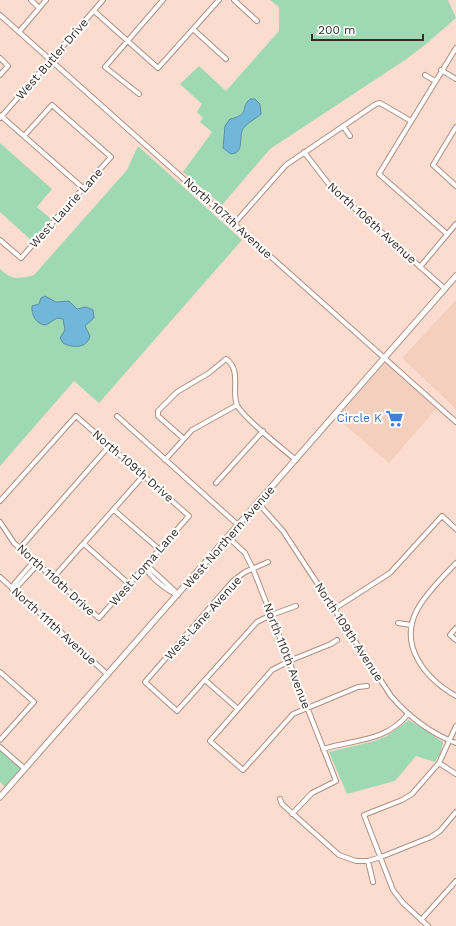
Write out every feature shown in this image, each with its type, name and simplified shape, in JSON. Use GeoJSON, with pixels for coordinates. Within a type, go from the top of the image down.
{"type":"FeatureCollection","features":[{"type":"Feature","properties":{"kind":"main road","name":"West Northern Avenue"},"geometry":{"type":"LineString","coordinates":[[0,797],[456,276]]}},
{"type":"Feature","properties":{"kind":"street"},"geometry":{"type":"LineString","coordinates":[[31,0],[39,8]]}},
{"type":"Feature","properties":{"kind":"street"},"geometry":{"type":"LineString","coordinates":[[19,32],[46,0]]}},
{"type":"Feature","properties":{"kind":"street","name":"West Butler Drive"},"geometry":{"type":"LineString","coordinates":[[1,116],[103,0]]}},
{"type":"Feature","properties":{"kind":"street"},"geometry":{"type":"LineString","coordinates":[[139,94],[105,67],[163,0]]}},
{"type":"Feature","properties":{"kind":"street"},"geometry":{"type":"LineString","coordinates":[[94,11],[158,68],[219,0]]}},
{"type":"Feature","properties":{"kind":"street"},"geometry":{"type":"LineString","coordinates":[[234,0],[257,21]]}},
{"type":"Feature","properties":{"kind":"street","name":"North 107th Avenue"},"geometry":{"type":"LineString","coordinates":[[0,15],[456,422]]}},
{"type":"Feature","properties":{"kind":"street"},"geometry":{"type":"LineString","coordinates":[[193,29],[226,59]]}},
{"type":"Feature","properties":{"kind":"street"},"geometry":{"type":"LineString","coordinates":[[447,234],[378,174],[456,48]]}},
{"type":"Feature","properties":{"kind":"street"},"geometry":{"type":"LineString","coordinates":[[0,58],[8,66],[0,75]]}},
{"type":"Feature","properties":{"kind":"street"},"geometry":{"type":"LineString","coordinates":[[441,70],[456,79]]}},
{"type":"Feature","properties":{"kind":"street"},"geometry":{"type":"LineString","coordinates":[[425,75],[435,81]]}},
{"type":"Feature","properties":{"kind":"street"},"geometry":{"type":"LineString","coordinates":[[234,224],[278,172],[304,152],[380,103],[410,121]]}},
{"type":"Feature","properties":{"kind":"street","name":"West Laurie Lane"},"geometry":{"type":"LineString","coordinates":[[0,240],[21,258],[111,157],[52,105],[24,136]]}},
{"type":"Feature","properties":{"kind":"street"},"geometry":{"type":"LineString","coordinates":[[1,116],[83,188]]}},
{"type":"Feature","properties":{"kind":"street"},"geometry":{"type":"LineString","coordinates":[[343,126],[350,136]]}},
{"type":"Feature","properties":{"kind":"street"},"geometry":{"type":"LineString","coordinates":[[456,127],[433,165],[456,186]]}},
{"type":"Feature","properties":{"kind":"street","name":"North 106th Avenue"},"geometry":{"type":"LineString","coordinates":[[304,152],[331,187],[445,289]]}},
{"type":"Feature","properties":{"kind":"street"},"geometry":{"type":"LineString","coordinates":[[420,267],[456,224]]}},
{"type":"Feature","properties":{"kind":"street"},"geometry":{"type":"LineString","coordinates":[[184,438],[157,414],[177,392],[226,360],[234,370],[237,405],[242,413],[296,460]]}},
{"type":"Feature","properties":{"kind":"street"},"geometry":{"type":"LineString","coordinates":[[165,460],[184,438],[199,425],[237,405]]}},
{"type":"Feature","properties":{"kind":"street","name":"North 109th Drive"},"geometry":{"type":"LineString","coordinates":[[0,501],[76,416],[189,516]]}},
{"type":"Feature","properties":{"kind":"street"},"geometry":{"type":"LineString","coordinates":[[116,416],[238,525]]}},
{"type":"Feature","properties":{"kind":"street"},"geometry":{"type":"LineString","coordinates":[[216,483],[264,431]]}},
{"type":"Feature","properties":{"kind":"street"},"geometry":{"type":"LineString","coordinates":[[20,548],[110,445]]}},
{"type":"Feature","properties":{"kind":"street"},"geometry":{"type":"LineString","coordinates":[[54,578],[144,475]]}},
{"type":"Feature","properties":{"kind":"street","name":"North 109th Avenue"},"geometry":{"type":"LineString","coordinates":[[258,503],[280,526],[380,682],[391,696],[408,714],[427,729],[456,743]]}},
{"type":"Feature","properties":{"kind":"street"},"geometry":{"type":"LineString","coordinates":[[114,510],[160,550]]}},
{"type":"Feature","properties":{"kind":"street","name":"West Loma Lane"},"geometry":{"type":"LineString","coordinates":[[99,618],[189,516]]}},
{"type":"Feature","properties":{"kind":"street"},"geometry":{"type":"LineString","coordinates":[[334,609],[390,573],[442,516],[456,529]]}},
{"type":"Feature","properties":{"kind":"street","name":"North 110th Drive"},"geometry":{"type":"LineString","coordinates":[[0,522],[20,548],[99,618]]}},
{"type":"Feature","properties":{"kind":"street","name":"North 110th Avenue"},"geometry":{"type":"LineString","coordinates":[[228,537],[245,553],[253,569],[336,781],[312,793],[292,814]]}},
{"type":"Feature","properties":{"kind":"street"},"geometry":{"type":"LineString","coordinates":[[84,544],[129,584]]}},
{"type":"Feature","properties":{"kind":"street"},"geometry":{"type":"LineString","coordinates":[[12,589],[18,586],[36,562]]}},
{"type":"Feature","properties":{"kind":"street","name":"West Lane Avenue"},"geometry":{"type":"LineString","coordinates":[[205,680],[177,711],[145,682],[233,581],[268,562]]}},
{"type":"Feature","properties":{"kind":"street"},"geometry":{"type":"LineString","coordinates":[[456,563],[421,603],[411,625],[412,648],[418,662],[432,678],[456,696]]}},
{"type":"Feature","properties":{"kind":"street"},"geometry":{"type":"LineString","coordinates":[[145,566],[151,568],[178,595]]}},
{"type":"Feature","properties":{"kind":"street","name":"North 111th Avenue"},"geometry":{"type":"LineString","coordinates":[[0,577],[108,675]]}},
{"type":"Feature","properties":{"kind":"street"},"geometry":{"type":"LineString","coordinates":[[238,709],[205,680],[253,626],[271,615],[296,606]]}},
{"type":"Feature","properties":{"kind":"street"},"geometry":{"type":"LineString","coordinates":[[398,623],[411,625]]}},
{"type":"Feature","properties":{"kind":"street"},"geometry":{"type":"LineString","coordinates":[[456,628],[450,635],[456,640]]}},
{"type":"Feature","properties":{"kind":"street"},"geometry":{"type":"LineString","coordinates":[[337,640],[272,670],[210,742],[243,770],[289,718],[307,707],[358,687],[367,686]]}},
{"type":"Feature","properties":{"kind":"street"},"geometry":{"type":"LineString","coordinates":[[0,672],[34,702],[0,740]]}},
{"type":"Feature","properties":{"kind":"street"},"geometry":{"type":"LineString","coordinates":[[324,749],[379,736],[394,729],[408,714]]}},
{"type":"Feature","properties":{"kind":"street"},"geometry":{"type":"LineString","coordinates":[[428,926],[403,904],[393,890],[364,815],[407,798],[439,763],[456,726]]}},
{"type":"Feature","properties":{"kind":"street"},"geometry":{"type":"LineString","coordinates":[[0,747],[25,769]]}},
{"type":"Feature","properties":{"kind":"street"},"geometry":{"type":"LineString","coordinates":[[439,763],[456,774]]}},
{"type":"Feature","properties":{"kind":"street"},"geometry":{"type":"LineString","coordinates":[[280,799],[282,804],[292,814],[339,855],[350,860],[368,861],[431,837],[440,831],[456,812]]}},
{"type":"Feature","properties":{"kind":"street"},"geometry":{"type":"LineString","coordinates":[[368,861],[373,882]]}},
{"type":"Feature","properties":{"kind":"street"},"geometry":{"type":"LineString","coordinates":[[421,920],[456,881]]}},
{"type":"Feature","properties":{"kind":"shaded area"},"geometry":{"type":"Polygon","coordinates":[[[456,300],[456,409],[402,358],[456,300]]]}},
{"type":"Feature","properties":{"kind":"shaded area"},"geometry":{"type":"Polygon","coordinates":[[[385,363],[437,408],[389,463],[337,418],[385,363]]]}},
{"type":"Feature","properties":{"kind":"green space"},"geometry":{"type":"Polygon","coordinates":[[[270,0],[448,0],[456,18],[405,60],[270,149],[222,205],[183,172],[212,132],[200,122],[203,118],[197,112],[202,104],[180,84],[199,66],[226,91],[279,31],[279,7],[270,0]]]}},
{"type":"Feature","properties":{"kind":"green space"},"geometry":{"type":"Polygon","coordinates":[[[0,143],[52,189],[37,207],[51,219],[32,241],[0,212],[0,143]]]}},
{"type":"Feature","properties":{"kind":"green space"},"geometry":{"type":"Polygon","coordinates":[[[138,146],[242,240],[99,403],[74,381],[0,466],[0,269],[9,276],[16,278],[34,275],[127,170],[138,146]]]}},
{"type":"Feature","properties":{"kind":"green space"},"geometry":{"type":"Polygon","coordinates":[[[409,720],[443,742],[441,752],[435,762],[416,756],[395,781],[347,794],[329,752],[375,741],[387,736],[409,720]]]}},
{"type":"Feature","properties":{"kind":"green space"},"geometry":{"type":"Polygon","coordinates":[[[0,749],[22,768],[5,787],[0,782],[0,749]]]}},
{"type":"Feature","properties":{"kind":"water"},"geometry":{"type":"Polygon","coordinates":[[[250,99],[255,99],[260,104],[261,114],[243,128],[239,149],[235,153],[231,154],[223,148],[225,126],[230,119],[240,115],[244,111],[245,105],[250,99]]]}},
{"type":"Feature","properties":{"kind":"water"},"geometry":{"type":"Polygon","coordinates":[[[45,296],[56,302],[69,301],[77,309],[86,307],[93,310],[94,318],[85,326],[90,336],[86,343],[79,346],[71,346],[63,343],[60,338],[65,330],[63,319],[57,318],[46,325],[42,325],[37,321],[33,316],[32,306],[39,304],[41,298],[45,296]]]}},
{"type":"Feature","properties":{"kind":"place","name":"Circle K"},"geometry":{"type":"Point","coordinates":[395,418]}}]}
